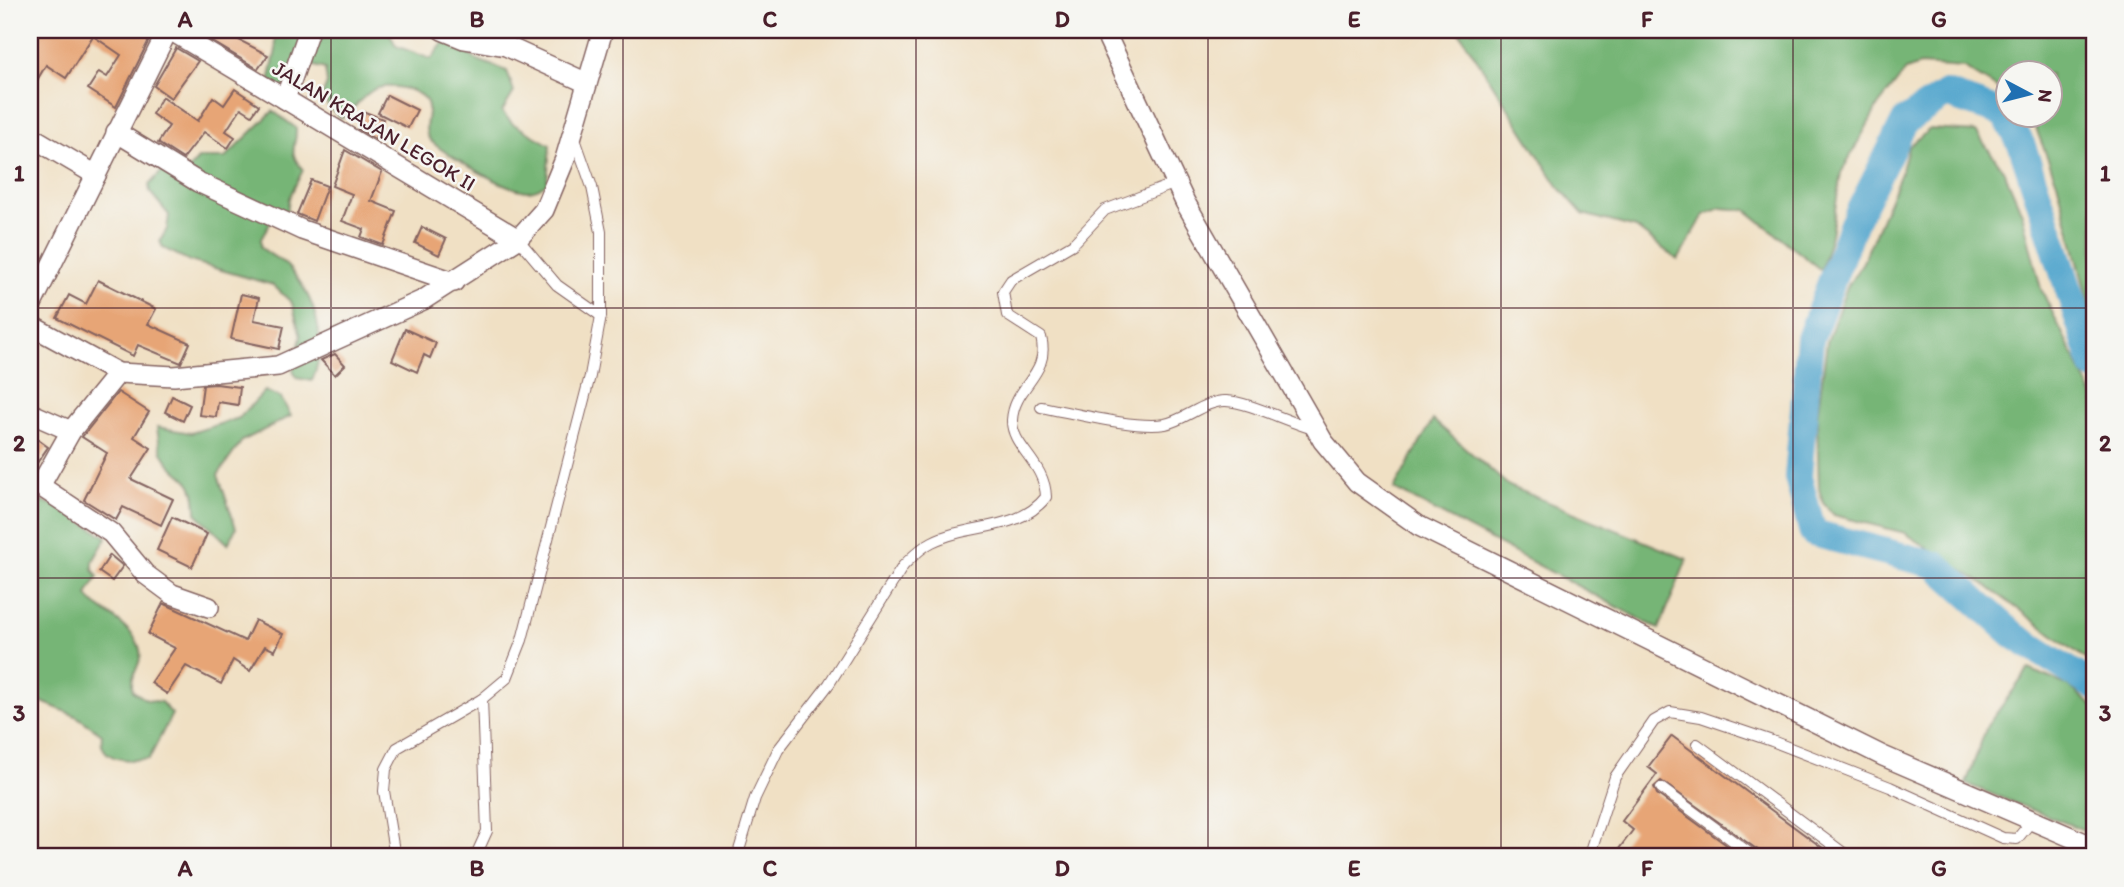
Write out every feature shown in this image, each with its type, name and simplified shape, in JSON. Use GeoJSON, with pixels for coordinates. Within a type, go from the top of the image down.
{"type":"FeatureCollection","features":[{"type":"Feature","properties":{"kind":"street","name":"JALAN KRAJAN LEGOK II"},"geometry":{"type":"LineString","coordinates":[[169,30],[519,239]]}},
{"type":"Feature","properties":{"kind":"street"},"geometry":{"type":"LineString","coordinates":[[30,308],[169,30]]}},
{"type":"Feature","properties":{"kind":"street"},"geometry":{"type":"LineString","coordinates":[[285,99],[309,30]]}},
{"type":"Feature","properties":{"kind":"street"},"geometry":{"type":"LineString","coordinates":[[442,30],[464,39],[506,46],[587,83]]}},
{"type":"Feature","properties":{"kind":"street"},"geometry":{"type":"LineString","coordinates":[[30,325],[118,373],[174,376],[278,366],[423,300],[519,239],[544,210],[565,159],[603,30]]}},
{"type":"Feature","properties":{"kind":"street"},"geometry":{"type":"LineString","coordinates":[[1104,30],[1176,183],[1334,458],[1357,482],[1419,526],[1883,756],[2094,847]]}},
{"type":"Feature","properties":{"kind":"street"},"geometry":{"type":"LineString","coordinates":[[116,132],[198,182],[302,230],[454,282]]}},
{"type":"Feature","properties":{"kind":"street"},"geometry":{"type":"LineString","coordinates":[[30,136],[96,175]]}},
{"type":"Feature","properties":{"kind":"street"},"geometry":{"type":"LineString","coordinates":[[118,373],[71,431],[35,486],[111,533],[145,574],[172,594],[209,607]]}},
{"type":"Feature","properties":{"kind":"street"},"geometry":{"type":"LineString","coordinates":[[30,413],[71,431]]}},
{"type":"Feature","properties":{"kind":"lane"},"geometry":{"type":"LineString","coordinates":[[396,857],[383,791],[386,769],[397,748],[482,699],[507,678],[522,640],[590,376],[601,316],[601,232],[592,187],[573,132]]}},
{"type":"Feature","properties":{"kind":"lane"},"geometry":{"type":"LineString","coordinates":[[737,857],[755,798],[778,750],[830,684],[903,566],[918,550],[934,541],[1021,518],[1036,510],[1046,497],[1042,473],[1014,434],[1012,420],[1022,391],[1044,362],[1044,348],[1041,337],[1007,315],[1003,292],[1011,280],[1073,244],[1091,221],[1105,210],[1176,183]]}},
{"type":"Feature","properties":{"kind":"lane"},"geometry":{"type":"LineString","coordinates":[[519,239],[557,285],[601,316]]}},
{"type":"Feature","properties":{"kind":"lane"},"geometry":{"type":"LineString","coordinates":[[1041,407],[1124,422],[1165,424],[1223,400],[1241,403],[1285,422],[1318,430]]}},
{"type":"Feature","properties":{"kind":"lane"},"geometry":{"type":"LineString","coordinates":[[470,857],[477,853],[487,831],[482,699]]}},
{"type":"Feature","properties":{"kind":"lane"},"geometry":{"type":"LineString","coordinates":[[1589,857],[1615,777],[1654,721],[1670,712],[1701,717],[1772,741],[1890,788],[2003,838],[2017,839],[2031,821]]}},
{"type":"Feature","properties":{"kind":"lane"},"geometry":{"type":"LineString","coordinates":[[1697,744],[1849,857]]}},
{"type":"Feature","properties":{"kind":"lane"},"geometry":{"type":"LineString","coordinates":[[1661,788],[1755,857]]}},
{"type":"Feature","properties":{"kind":"green space"},"geometry":{"type":"Polygon","coordinates":[[[338,30],[355,36],[367,30],[388,30],[396,46],[431,59],[444,42],[450,41],[475,59],[507,71],[514,92],[502,112],[512,123],[550,145],[547,183],[534,190],[519,189],[478,172],[440,148],[427,134],[426,101],[414,92],[396,87],[373,90],[342,118],[330,109],[322,96],[327,83],[325,69],[304,63],[281,90],[269,82],[276,50],[275,36],[279,31],[338,30]]]}},
{"type":"Feature","properties":{"kind":"green space"},"geometry":{"type":"Polygon","coordinates":[[[1458,30],[2094,30],[2094,323],[2057,182],[2037,130],[2064,130],[2064,60],[1994,60],[1994,86],[1964,68],[1920,65],[1906,70],[1878,106],[1841,173],[1831,235],[1821,270],[1746,210],[1720,208],[1704,215],[1678,260],[1636,228],[1583,214],[1558,186],[1458,30]]]}},
{"type":"Feature","properties":{"kind":"green space"},"geometry":{"type":"Polygon","coordinates":[[[273,111],[296,128],[293,149],[303,170],[289,198],[287,213],[276,212],[261,239],[261,247],[287,266],[306,291],[312,305],[317,320],[319,351],[312,381],[297,378],[293,371],[301,337],[292,303],[273,285],[190,261],[163,248],[160,241],[167,229],[169,215],[150,192],[149,185],[163,170],[181,178],[199,158],[225,158],[273,111]]]}},
{"type":"Feature","properties":{"kind":"green space"},"geometry":{"type":"Polygon","coordinates":[[[1930,129],[1976,132],[2004,171],[2022,213],[2041,289],[2094,398],[2094,665],[1988,587],[1905,533],[1834,515],[1823,503],[1819,489],[1817,417],[1827,342],[1847,287],[1863,262],[1901,173],[1908,147],[1930,129]]]}},
{"type":"Feature","properties":{"kind":"green space"},"geometry":{"type":"Polygon","coordinates":[[[265,391],[281,398],[291,416],[242,441],[218,475],[236,528],[228,544],[196,513],[190,483],[163,454],[157,427],[191,433],[239,418],[265,391]]]}},
{"type":"Feature","properties":{"kind":"green space"},"geometry":{"type":"Polygon","coordinates":[[[1433,420],[1509,486],[1687,559],[1659,629],[1394,489],[1433,420]]]}},
{"type":"Feature","properties":{"kind":"green space"},"geometry":{"type":"Polygon","coordinates":[[[30,497],[56,506],[107,537],[93,561],[93,570],[98,576],[87,595],[137,641],[140,659],[133,679],[133,691],[147,700],[161,702],[172,714],[149,759],[125,760],[110,755],[102,743],[102,734],[76,716],[30,697],[30,497]]]}},
{"type":"Feature","properties":{"kind":"green space"},"geometry":{"type":"Polygon","coordinates":[[[2029,669],[2069,686],[2094,707],[2094,834],[1966,784],[1987,726],[2029,669]]]}},
{"type":"Feature","properties":{"kind":"building"},"geometry":{"type":"Polygon","coordinates":[[[30,30],[154,30],[116,107],[88,89],[99,72],[107,77],[121,55],[93,36],[66,78],[46,65],[30,92],[30,30]]]}},
{"type":"Feature","properties":{"kind":"building"},"geometry":{"type":"Polygon","coordinates":[[[193,30],[233,30],[229,35],[268,55],[258,69],[193,30]]]}},
{"type":"Feature","properties":{"kind":"building"},"geometry":{"type":"Polygon","coordinates":[[[176,48],[198,61],[171,98],[154,86],[176,48]]]}},
{"type":"Feature","properties":{"kind":"building"},"geometry":{"type":"Polygon","coordinates":[[[235,89],[259,105],[252,115],[241,108],[226,131],[235,137],[228,148],[204,132],[183,159],[158,143],[169,126],[152,114],[162,97],[198,121],[213,97],[224,105],[235,89]]]}},
{"type":"Feature","properties":{"kind":"building"},"geometry":{"type":"Polygon","coordinates":[[[387,95],[417,110],[408,128],[378,113],[387,95]]]}},
{"type":"Feature","properties":{"kind":"building"},"geometry":{"type":"Polygon","coordinates":[[[365,112],[383,119],[375,139],[358,129],[365,112]]]}},
{"type":"Feature","properties":{"kind":"building"},"geometry":{"type":"Polygon","coordinates":[[[345,150],[382,172],[371,201],[396,211],[383,245],[361,237],[364,229],[342,221],[352,194],[332,186],[345,150]]]}},
{"type":"Feature","properties":{"kind":"building"},"geometry":{"type":"Polygon","coordinates":[[[311,180],[327,186],[314,221],[297,214],[311,180]]]}},
{"type":"Feature","properties":{"kind":"building"},"geometry":{"type":"Polygon","coordinates":[[[422,227],[446,239],[439,255],[415,243],[422,227]]]}},
{"type":"Feature","properties":{"kind":"building"},"geometry":{"type":"Polygon","coordinates":[[[98,280],[156,309],[148,324],[190,343],[181,363],[138,345],[133,356],[57,318],[69,295],[86,304],[98,280]]]}},
{"type":"Feature","properties":{"kind":"building"},"geometry":{"type":"Polygon","coordinates":[[[241,294],[259,298],[254,320],[284,326],[279,349],[231,339],[241,294]]]}},
{"type":"Feature","properties":{"kind":"building"},"geometry":{"type":"Polygon","coordinates":[[[405,329],[436,343],[430,358],[424,355],[417,372],[392,360],[405,329]]]}},
{"type":"Feature","properties":{"kind":"building"},"geometry":{"type":"Polygon","coordinates":[[[335,354],[345,365],[335,375],[321,360],[335,354]]]}},
{"type":"Feature","properties":{"kind":"building"},"geometry":{"type":"Polygon","coordinates":[[[203,385],[240,387],[238,405],[218,402],[216,417],[199,415],[203,385]]]}},
{"type":"Feature","properties":{"kind":"building"},"geometry":{"type":"Polygon","coordinates":[[[118,392],[149,412],[134,437],[151,448],[131,479],[173,499],[161,525],[123,507],[116,520],[84,500],[107,453],[82,437],[118,392]]]}},
{"type":"Feature","properties":{"kind":"building"},"geometry":{"type":"Polygon","coordinates":[[[172,396],[190,405],[183,421],[165,412],[172,396]]]}},
{"type":"Feature","properties":{"kind":"building"},"geometry":{"type":"Polygon","coordinates":[[[30,434],[48,447],[30,473],[30,434]]]}},
{"type":"Feature","properties":{"kind":"building"},"geometry":{"type":"Polygon","coordinates":[[[172,517],[207,534],[192,567],[157,550],[172,517]]]}},
{"type":"Feature","properties":{"kind":"building"},"geometry":{"type":"Polygon","coordinates":[[[110,555],[123,566],[112,581],[99,572],[110,555]]]}},
{"type":"Feature","properties":{"kind":"building"},"geometry":{"type":"Polygon","coordinates":[[[163,603],[245,641],[255,620],[283,634],[275,651],[265,646],[250,671],[233,660],[221,684],[186,666],[167,694],[151,683],[175,648],[148,634],[163,603]]]}},
{"type":"Feature","properties":{"kind":"building"},"geometry":{"type":"Polygon","coordinates":[[[1672,736],[1835,857],[1762,857],[1759,851],[1661,781],[1654,787],[1657,794],[1743,857],[1613,857],[1633,830],[1622,821],[1657,774],[1648,767],[1672,736]]]}},
{"type":"Feature","properties":{"kind":"waterway"},"geometry":{"type":"LineString","coordinates":[[2094,367],[2022,146],[2005,114],[1946,94],[1905,121],[1853,224],[1810,339],[1798,477],[1813,533],[1936,565],[2015,636],[2094,686]]}}]}
